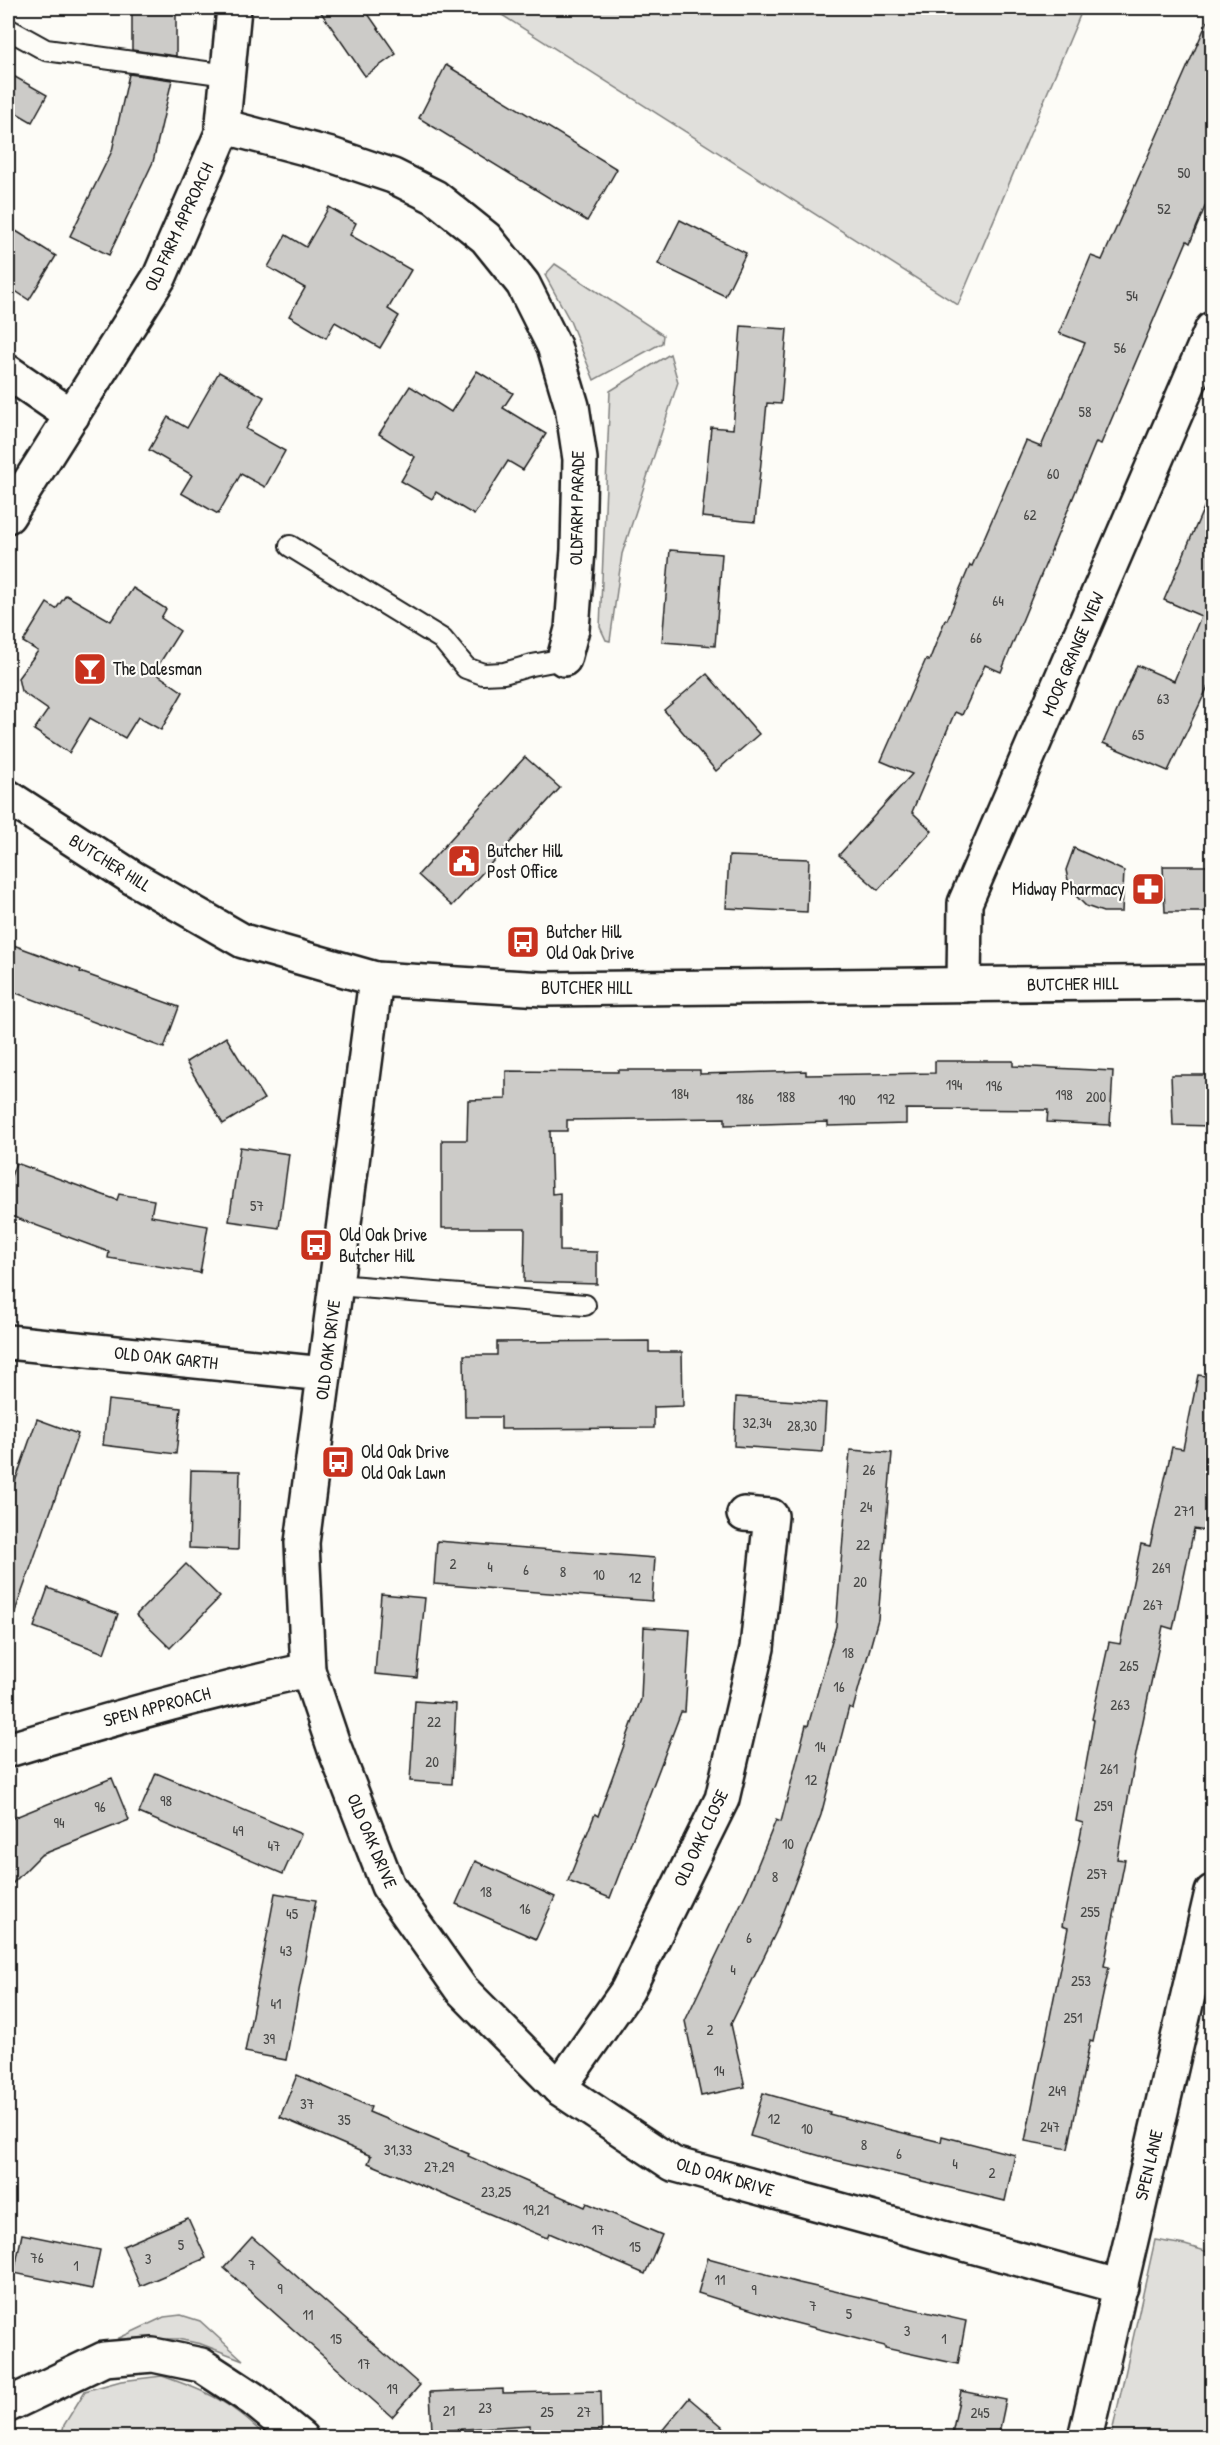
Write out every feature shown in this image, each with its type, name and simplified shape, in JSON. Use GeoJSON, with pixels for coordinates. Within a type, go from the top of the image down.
{"type":"FeatureCollection","features":[{"type":"Feature","properties":{"kind":"street","name":"OLD FARM APPROACH"},"geometry":{"type":"LineString","coordinates":[[8,516],[160,276],[222,133],[234,8]]}},
{"type":"Feature","properties":{"kind":"street","name":"OLDFARM PARADE"},"geometry":{"type":"LineString","coordinates":[[222,126],[393,176],[435,197],[486,238],[523,284],[554,346],[572,406],[580,459],[578,550],[572,629],[564,659]]}},
{"type":"Feature","properties":{"kind":"street","name":"MOOR GRANGE VIEW"},"geometry":{"type":"LineString","coordinates":[[964,985],[965,903],[1212,329]]}},
{"type":"Feature","properties":{"kind":"street"},"geometry":{"type":"LineString","coordinates":[[8,372],[72,416]]}},
{"type":"Feature","properties":{"kind":"street","name":"BUTCHER HILL"},"geometry":{"type":"LineString","coordinates":[[8,797],[133,878],[243,941],[376,979],[543,989],[1212,982]]}},
{"type":"Feature","properties":{"kind":"street","name":"OLD OAK DRIVE"},"geometry":{"type":"LineString","coordinates":[[376,979],[302,1542],[308,1670],[334,1747],[388,1886],[461,1989],[559,2088],[673,2164],[1121,2287]]}},
{"type":"Feature","properties":{"kind":"street","name":"OLD OAK GARTH"},"geometry":{"type":"LineString","coordinates":[[8,1342],[324,1374]]}},
{"type":"Feature","properties":{"kind":"street","name":"OLD OAK CLOSE"},"geometry":{"type":"LineString","coordinates":[[559,2088],[627,1991],[722,1799],[757,1648],[771,1516],[744,1514]]}},
{"type":"Feature","properties":{"kind":"street","name":"SPEN APPROACH"},"geometry":{"type":"LineString","coordinates":[[8,1750],[127,1714],[308,1670]]}},
{"type":"Feature","properties":{"kind":"street","name":"SPEN LANE"},"geometry":{"type":"LineString","coordinates":[[1085,2438],[1205,1953],[1212,1892]]}},
{"type":"Feature","properties":{"kind":"street"},"geometry":{"type":"LineString","coordinates":[[8,2405],[104,2359],[153,2355],[201,2365],[254,2399],[301,2438]]}},
{"type":"Feature","properties":{"kind":"lane"},"geometry":{"type":"LineString","coordinates":[[8,29],[46,50],[227,75]]}},
{"type":"Feature","properties":{"kind":"lane"},"geometry":{"type":"LineString","coordinates":[[290,546],[442,639],[466,668],[483,674],[504,673],[532,664],[564,659]]}},
{"type":"Feature","properties":{"kind":"lane"},"geometry":{"type":"LineString","coordinates":[[336,1285],[585,1305]]}},
{"type":"Feature","properties":{"kind":"shaded area"},"geometry":{"type":"Polygon","coordinates":[[[491,8],[1083,8],[958,305],[491,8]]]}},
{"type":"Feature","properties":{"kind":"shaded area"},"geometry":{"type":"Polygon","coordinates":[[[555,264],[663,335],[662,343],[594,380],[570,321],[545,275],[555,264]]]}},
{"type":"Feature","properties":{"kind":"shaded area"},"geometry":{"type":"Polygon","coordinates":[[[670,354],[678,382],[622,554],[610,641],[606,640],[600,627],[610,391],[670,354]]]}},
{"type":"Feature","properties":{"kind":"shaded area"},"geometry":{"type":"Polygon","coordinates":[[[1155,2240],[1212,2253],[1212,2437],[1111,2437],[1155,2240]]]}},
{"type":"Feature","properties":{"kind":"shaded area"},"geometry":{"type":"Polygon","coordinates":[[[181,2315],[200,2321],[243,2360],[201,2344],[178,2339],[117,2339],[164,2317],[181,2315]]]}},
{"type":"Feature","properties":{"kind":"shaded area"},"geometry":{"type":"Polygon","coordinates":[[[162,2376],[218,2399],[242,2415],[266,2437],[61,2437],[64,2425],[85,2391],[121,2381],[162,2376]]]}},
{"type":"Feature","properties":{"kind":"building"},"geometry":{"type":"Polygon","coordinates":[[[132,8],[176,8],[176,56],[132,50],[132,8]]]}},
{"type":"Feature","properties":{"kind":"building"},"geometry":{"type":"Polygon","coordinates":[[[318,8],[364,8],[396,54],[365,76],[318,8]]]}},
{"type":"Feature","properties":{"kind":"building"},"geometry":{"type":"Polygon","coordinates":[[[1212,11],[1212,190],[1190,243],[1187,241],[1101,444],[1096,442],[1001,672],[985,665],[962,715],[955,712],[912,812],[932,831],[878,890],[839,855],[912,774],[881,761],[926,659],[929,661],[945,620],[947,620],[970,565],[972,566],[1026,441],[1041,447],[1085,343],[1059,333],[1091,256],[1102,260],[1212,11]]]}},
{"type":"Feature","properties":{"kind":"building"},"geometry":{"type":"Polygon","coordinates":[[[446,65],[617,169],[587,221],[419,118],[446,65]]]}},
{"type":"Feature","properties":{"kind":"building"},"geometry":{"type":"Polygon","coordinates":[[[8,73],[47,95],[32,122],[8,108],[8,73]]]}},
{"type":"Feature","properties":{"kind":"building"},"geometry":{"type":"Polygon","coordinates":[[[129,74],[172,80],[153,162],[109,255],[70,236],[112,151],[129,74]]]}},
{"type":"Feature","properties":{"kind":"building"},"geometry":{"type":"Polygon","coordinates":[[[329,207],[356,223],[350,235],[411,270],[388,309],[399,316],[380,348],[335,322],[326,338],[289,316],[305,288],[268,267],[286,235],[306,247],[329,207]]]}},
{"type":"Feature","properties":{"kind":"building"},"geometry":{"type":"Polygon","coordinates":[[[680,220],[746,253],[725,296],[658,264],[680,220]]]}},
{"type":"Feature","properties":{"kind":"building"},"geometry":{"type":"Polygon","coordinates":[[[8,226],[56,256],[29,300],[8,286],[8,226]]]}},
{"type":"Feature","properties":{"kind":"building"},"geometry":{"type":"Polygon","coordinates":[[[741,326],[787,329],[781,404],[767,403],[755,522],[702,517],[711,427],[733,429],[741,326]]]}},
{"type":"Feature","properties":{"kind":"building"},"geometry":{"type":"Polygon","coordinates":[[[477,371],[513,393],[503,408],[546,434],[523,470],[508,461],[474,515],[436,492],[432,499],[401,481],[415,457],[379,434],[410,386],[451,412],[477,371]]]}},
{"type":"Feature","properties":{"kind":"building"},"geometry":{"type":"Polygon","coordinates":[[[219,372],[264,397],[246,429],[285,451],[265,487],[241,474],[218,514],[181,493],[192,475],[149,450],[168,417],[187,428],[219,372]]]}},
{"type":"Feature","properties":{"kind":"building"},"geometry":{"type":"Polygon","coordinates":[[[1212,489],[1212,678],[1168,771],[1103,743],[1137,665],[1174,681],[1201,616],[1164,600],[1212,489]]]}},
{"type":"Feature","properties":{"kind":"building"},"geometry":{"type":"Polygon","coordinates":[[[670,550],[722,554],[715,646],[662,642],[670,550]]]}},
{"type":"Feature","properties":{"kind":"building","name":"The Dalesman"},"geometry":{"type":"Polygon","coordinates":[[[133,588],[166,609],[161,618],[180,631],[154,672],[183,692],[161,730],[138,717],[125,738],[90,718],[69,753],[34,730],[48,710],[21,691],[18,678],[38,651],[23,642],[47,603],[56,609],[66,595],[111,621],[133,588]]]}},
{"type":"Feature","properties":{"kind":"building"},"geometry":{"type":"Polygon","coordinates":[[[707,674],[759,734],[716,771],[664,710],[707,674]]]}},
{"type":"Feature","properties":{"kind":"building"},"geometry":{"type":"Polygon","coordinates":[[[525,757],[560,788],[452,906],[418,875],[525,757]]]}},
{"type":"Feature","properties":{"kind":"building"},"geometry":{"type":"Polygon","coordinates":[[[1074,848],[1124,871],[1122,912],[1103,912],[1086,906],[1070,890],[1066,870],[1074,848]]]}},
{"type":"Feature","properties":{"kind":"building"},"geometry":{"type":"Polygon","coordinates":[[[729,856],[809,859],[807,912],[726,908],[729,856]]]}},
{"type":"Feature","properties":{"kind":"building"},"geometry":{"type":"Polygon","coordinates":[[[1163,866],[1212,866],[1212,912],[1165,912],[1163,866]]]}},
{"type":"Feature","properties":{"kind":"building"},"geometry":{"type":"Polygon","coordinates":[[[8,943],[81,970],[80,972],[179,1007],[164,1048],[8,990],[8,943]]]}},
{"type":"Feature","properties":{"kind":"building"},"geometry":{"type":"Polygon","coordinates":[[[226,1037],[264,1099],[223,1124],[186,1062],[226,1037]]]}},
{"type":"Feature","properties":{"kind":"building"},"geometry":{"type":"Polygon","coordinates":[[[935,1061],[1013,1061],[1013,1066],[1113,1071],[1110,1125],[1047,1122],[1048,1110],[906,1109],[906,1124],[828,1126],[828,1122],[725,1125],[725,1118],[567,1120],[567,1131],[550,1131],[552,1194],[560,1193],[560,1251],[597,1252],[597,1284],[524,1282],[525,1228],[442,1228],[442,1140],[467,1140],[468,1100],[506,1099],[506,1071],[700,1070],[700,1074],[806,1071],[806,1075],[935,1073],[935,1061]]]}},
{"type":"Feature","properties":{"kind":"building"},"geometry":{"type":"Polygon","coordinates":[[[1171,1075],[1212,1075],[1212,1126],[1173,1125],[1171,1075]]]}},
{"type":"Feature","properties":{"kind":"building"},"geometry":{"type":"Polygon","coordinates":[[[240,1147],[289,1154],[279,1228],[229,1221],[240,1147]]]}},
{"type":"Feature","properties":{"kind":"building"},"geometry":{"type":"Polygon","coordinates":[[[16,1163],[117,1200],[119,1194],[154,1200],[151,1216],[208,1226],[200,1273],[108,1258],[109,1252],[8,1215],[8,1184],[16,1163]]]}},
{"type":"Feature","properties":{"kind":"building"},"geometry":{"type":"Polygon","coordinates":[[[649,1341],[649,1352],[682,1352],[683,1406],[654,1407],[654,1428],[501,1429],[501,1417],[465,1417],[464,1355],[497,1355],[497,1342],[649,1341]]]}},
{"type":"Feature","properties":{"kind":"building"},"geometry":{"type":"Polygon","coordinates":[[[1198,1375],[1212,1377],[1212,1501],[1206,1531],[1194,1529],[1173,1629],[1163,1626],[1117,1859],[1125,1860],[1104,1966],[1109,1967],[1093,2042],[1090,2041],[1068,2149],[1025,2141],[1068,1928],[1062,1926],[1083,1823],[1076,1821],[1094,1720],[1092,1719],[1109,1642],[1120,1644],[1141,1544],[1150,1546],[1172,1447],[1183,1449],[1198,1375]]]}},
{"type":"Feature","properties":{"kind":"building"},"geometry":{"type":"Polygon","coordinates":[[[736,1397],[826,1403],[823,1452],[734,1446],[736,1397]]]}},
{"type":"Feature","properties":{"kind":"building"},"geometry":{"type":"Polygon","coordinates":[[[108,1400],[181,1408],[176,1454],[103,1445],[108,1400]]]}},
{"type":"Feature","properties":{"kind":"building"},"geometry":{"type":"Polygon","coordinates":[[[37,1419],[78,1434],[12,1620],[8,1620],[8,1502],[37,1419]]]}},
{"type":"Feature","properties":{"kind":"building"},"geometry":{"type":"Polygon","coordinates":[[[850,1450],[892,1453],[878,1619],[853,1709],[849,1707],[821,1815],[776,1932],[731,2024],[745,2087],[701,2096],[685,2021],[748,1889],[776,1820],[781,1822],[806,1725],[808,1726],[836,1626],[850,1450]]]}},
{"type":"Feature","properties":{"kind":"building"},"geometry":{"type":"Polygon","coordinates":[[[191,1470],[240,1471],[238,1550],[189,1548],[191,1470]]]}},
{"type":"Feature","properties":{"kind":"building"},"geometry":{"type":"Polygon","coordinates":[[[437,1541],[655,1558],[652,1601],[434,1584],[437,1541]]]}},
{"type":"Feature","properties":{"kind":"building"},"geometry":{"type":"Polygon","coordinates":[[[186,1564],[220,1597],[170,1648],[136,1615],[186,1564]]]}},
{"type":"Feature","properties":{"kind":"building"},"geometry":{"type":"Polygon","coordinates":[[[48,1588],[118,1614],[104,1653],[34,1627],[48,1588]]]}},
{"type":"Feature","properties":{"kind":"building"},"geometry":{"type":"Polygon","coordinates":[[[381,1594],[425,1598],[417,1678],[375,1674],[381,1594]]]}},
{"type":"Feature","properties":{"kind":"building"},"geometry":{"type":"Polygon","coordinates":[[[644,1627],[690,1630],[685,1712],[681,1712],[610,1898],[568,1881],[595,1814],[598,1816],[641,1699],[644,1627]]]}},
{"type":"Feature","properties":{"kind":"building"},"geometry":{"type":"Polygon","coordinates":[[[415,1701],[456,1704],[452,1784],[410,1781],[415,1701]]]}},
{"type":"Feature","properties":{"kind":"building"},"geometry":{"type":"Polygon","coordinates":[[[156,1773],[301,1834],[283,1874],[139,1813],[156,1773]]]}},
{"type":"Feature","properties":{"kind":"building"},"geometry":{"type":"Polygon","coordinates":[[[112,1778],[129,1820],[41,1855],[8,1888],[8,1820],[112,1778]]]}},
{"type":"Feature","properties":{"kind":"building"},"geometry":{"type":"Polygon","coordinates":[[[475,1861],[555,1897],[536,1939],[456,1904],[475,1861]]]}},
{"type":"Feature","properties":{"kind":"building"},"geometry":{"type":"Polygon","coordinates":[[[275,1893],[316,1900],[286,2060],[245,2052],[275,1893]]]}},
{"type":"Feature","properties":{"kind":"building"},"geometry":{"type":"Polygon","coordinates":[[[297,2075],[371,2107],[369,2112],[469,2154],[468,2156],[525,2181],[585,2207],[587,2203],[662,2235],[645,2274],[549,2233],[547,2238],[368,2163],[371,2156],[280,2117],[297,2075]]]}},
{"type":"Feature","properties":{"kind":"building"},"geometry":{"type":"Polygon","coordinates":[[[763,2093],[887,2129],[941,2142],[942,2136],[1015,2155],[1005,2201],[831,2159],[750,2136],[763,2093]]]}},
{"type":"Feature","properties":{"kind":"building"},"geometry":{"type":"Polygon","coordinates":[[[188,2218],[206,2258],[140,2286],[123,2246],[188,2218]]]}},
{"type":"Feature","properties":{"kind":"building"},"geometry":{"type":"Polygon","coordinates":[[[22,2234],[100,2250],[92,2289],[14,2273],[22,2234]]]}},
{"type":"Feature","properties":{"kind":"building"},"geometry":{"type":"Polygon","coordinates":[[[252,2237],[420,2385],[392,2417],[224,2268],[252,2237]]]}},
{"type":"Feature","properties":{"kind":"building"},"geometry":{"type":"Polygon","coordinates":[[[708,2258],[799,2283],[966,2321],[958,2364],[885,2348],[885,2346],[788,2321],[698,2293],[708,2258]]]}},
{"type":"Feature","properties":{"kind":"building"},"geometry":{"type":"Polygon","coordinates":[[[503,2389],[503,2393],[601,2391],[602,2432],[530,2433],[530,2425],[432,2431],[430,2392],[503,2389]]]}},
{"type":"Feature","properties":{"kind":"building"},"geometry":{"type":"Polygon","coordinates":[[[961,2391],[1006,2400],[998,2438],[951,2438],[961,2391]]]}},
{"type":"Feature","properties":{"kind":"building"},"geometry":{"type":"Polygon","coordinates":[[[689,2398],[736,2438],[656,2438],[689,2398]]]}},
{"type":"Feature","properties":{"kind":"place","name":"The Dalesman"},"geometry":{"type":"Point","coordinates":[90,669]}},
{"type":"Feature","properties":{"kind":"place","name":"Butcher Hill Post Office"},"geometry":{"type":"Point","coordinates":[464,861]}},
{"type":"Feature","properties":{"kind":"place","name":"Midway Pharmacy"},"geometry":{"type":"Point","coordinates":[1148,889]}},
{"type":"Feature","properties":{"kind":"place","name":"Butcher Hill Old Oak Drive"},"geometry":{"type":"Point","coordinates":[523,942]}},
{"type":"Feature","properties":{"kind":"place","name":"Old Oak Drive Butcher Hill"},"geometry":{"type":"Point","coordinates":[316,1245]}},
{"type":"Feature","properties":{"kind":"place","name":"Old Oak Drive Old Oak Lawn"},"geometry":{"type":"Point","coordinates":[338,1462]}}]}
